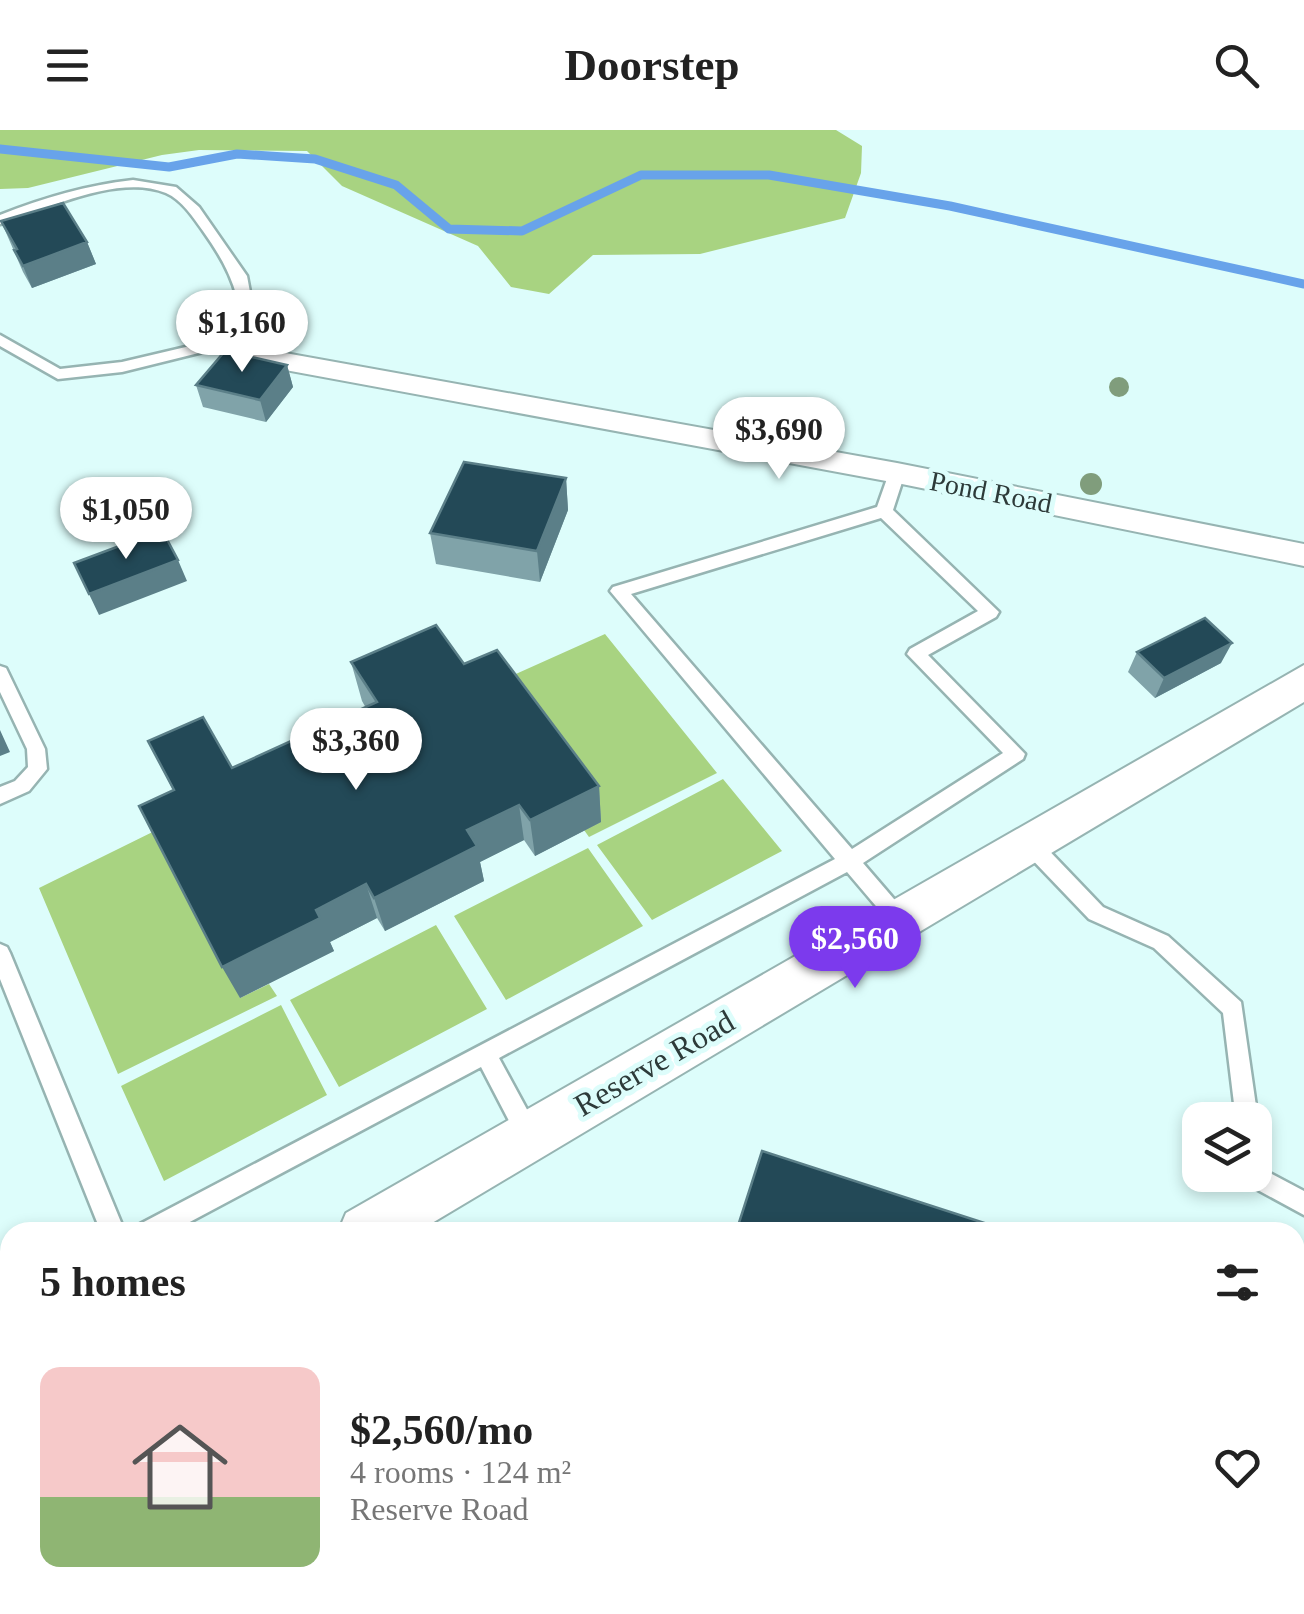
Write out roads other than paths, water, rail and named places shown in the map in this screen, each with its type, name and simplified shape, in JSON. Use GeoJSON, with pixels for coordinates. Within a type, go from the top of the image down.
{"type":"FeatureCollection","features":[{"type":"Feature","properties":{"kind":"street","name":"Pond Road"},"geometry":{"type":"LineString","coordinates":[[264,358],[897,473],[1304,554]]}},
{"type":"Feature","properties":{"kind":"street","name":"Reserve Road"},"geometry":{"type":"LineString","coordinates":[[383,1222],[1304,681]]}},
{"type":"Feature","properties":{"kind":"lane"},"geometry":{"type":"LineString","coordinates":[[0,220],[107,188],[142,184],[169,189],[190,202],[244,279],[249,324],[229,341],[122,367],[58,374],[0,340]]}},
{"type":"Feature","properties":{"kind":"lane"},"geometry":{"type":"LineString","coordinates":[[229,341],[264,358]]}},
{"type":"Feature","properties":{"kind":"lane"},"geometry":{"type":"LineString","coordinates":[[884,511],[897,473]]}},
{"type":"Feature","properties":{"kind":"lane"},"geometry":{"type":"LineString","coordinates":[[884,511],[618,591],[899,919]]}},
{"type":"Feature","properties":{"kind":"lane"},"geometry":{"type":"LineString","coordinates":[[167,1222],[851,860],[1016,754],[916,654],[990,612],[884,511]]}},
{"type":"Feature","properties":{"kind":"lane"},"geometry":{"type":"LineString","coordinates":[[0,673],[36,748],[38,769],[22,786],[0,796]]}},
{"type":"Feature","properties":{"kind":"lane"},"geometry":{"type":"LineString","coordinates":[[1029,843],[1096,913],[1160,942],[1233,1008],[1244,1102]]}},
{"type":"Feature","properties":{"kind":"lane"},"geometry":{"type":"LineString","coordinates":[[0,953],[109,1222]]}},
{"type":"Feature","properties":{"kind":"lane"},"geometry":{"type":"LineString","coordinates":[[485,1054],[529,1137]]}},
{"type":"Feature","properties":{"kind":"lane"},"geometry":{"type":"LineString","coordinates":[[1272,1186],[1304,1204]]}},
{"type":"Feature","properties":{"kind":"waterway"},"geometry":{"type":"LineString","coordinates":[[0,149],[169,167],[237,154],[315,159],[396,185],[449,229],[522,231],[641,175],[769,175],[950,206],[1304,284]]}}]}
